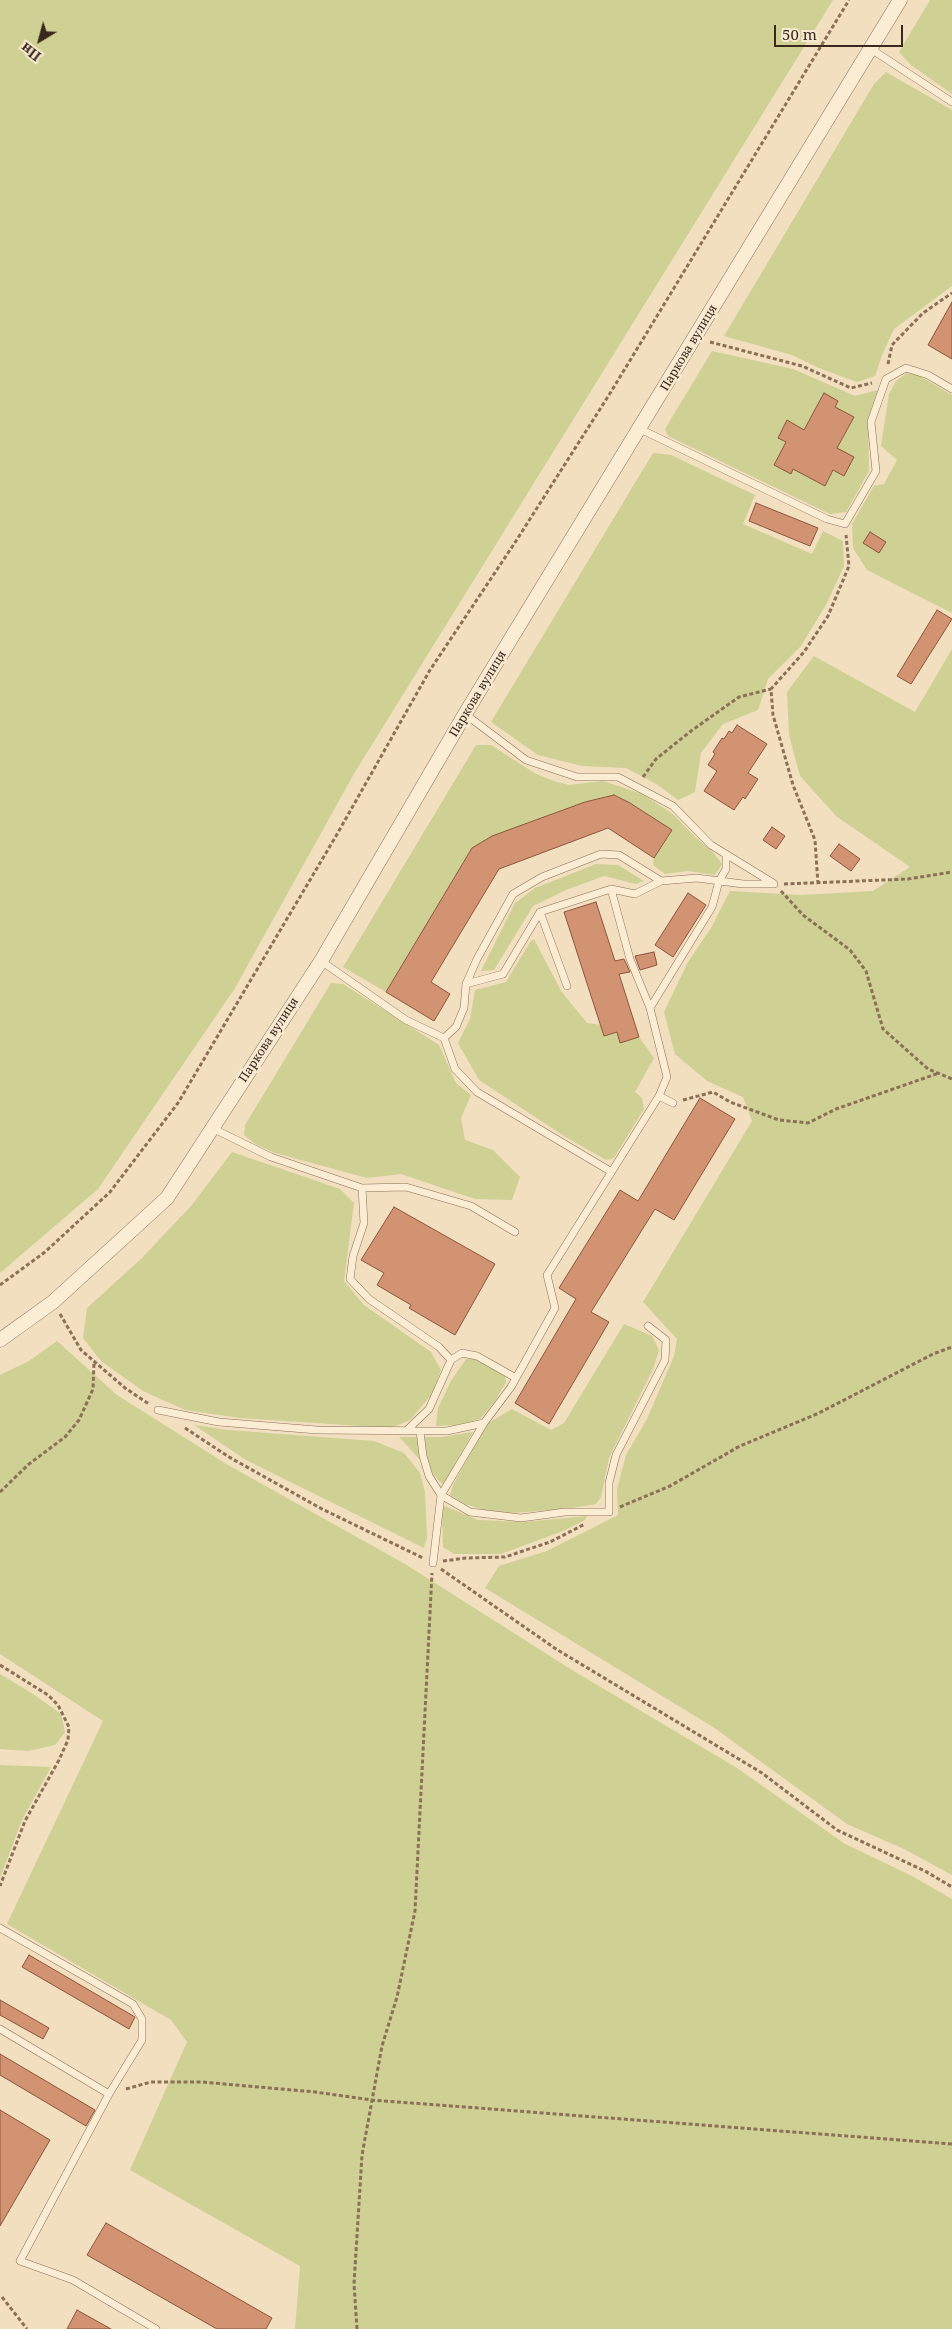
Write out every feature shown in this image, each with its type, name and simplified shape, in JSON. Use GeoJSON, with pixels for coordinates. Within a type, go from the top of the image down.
{"type":"FeatureCollection","features":[{"type":"Feature","properties":{"kind":"street","name":"Паркова вулиця"},"geometry":{"type":"LineString","coordinates":[[0,1340],[53,1302],[167,1198],[321,961],[465,714],[696,338],[900,0]]}},
{"type":"Feature","properties":{"kind":"lane"},"geometry":{"type":"LineString","coordinates":[[871,49],[952,102]]}},
{"type":"Feature","properties":{"kind":"lane"},"geometry":{"type":"LineString","coordinates":[[640,429],[828,519],[844,524],[876,471],[871,422],[886,379],[906,368],[928,375],[952,389]]}},
{"type":"Feature","properties":{"kind":"lane"},"geometry":{"type":"LineString","coordinates":[[465,714],[526,760],[577,777],[618,777],[673,806],[711,845],[774,884]]}},
{"type":"Feature","properties":{"kind":"lane"},"geometry":{"type":"LineString","coordinates":[[444,1038],[456,1027],[464,1008],[466,984],[477,959],[513,894],[542,877],[601,854],[619,856],[661,881]]}},
{"type":"Feature","properties":{"kind":"lane"},"geometry":{"type":"LineString","coordinates":[[650,1008],[712,907],[726,869],[726,854]]}},
{"type":"Feature","properties":{"kind":"lane"},"geometry":{"type":"LineString","coordinates":[[466,984],[503,974],[540,912],[611,889],[635,894],[661,881],[697,878],[743,884],[774,884]]}},
{"type":"Feature","properties":{"kind":"lane"},"geometry":{"type":"LineString","coordinates":[[433,1563],[441,1495],[484,1423],[516,1378],[555,1308],[547,1275],[659,1096],[667,1077],[650,1008],[630,959],[611,889]]}},
{"type":"Feature","properties":{"kind":"lane"},"geometry":{"type":"LineString","coordinates":[[540,912],[567,986]]}},
{"type":"Feature","properties":{"kind":"lane"},"geometry":{"type":"LineString","coordinates":[[321,961],[406,1020],[444,1038],[455,1069],[477,1092],[610,1172]]}},
{"type":"Feature","properties":{"kind":"lane"},"geometry":{"type":"LineString","coordinates":[[659,1096],[673,1103]]}},
{"type":"Feature","properties":{"kind":"lane"},"geometry":{"type":"LineString","coordinates":[[212,1128],[271,1157],[362,1188],[406,1187],[471,1206],[515,1232]]}},
{"type":"Feature","properties":{"kind":"lane"},"geometry":{"type":"LineString","coordinates":[[362,1188],[364,1222],[352,1256],[350,1279],[369,1299],[439,1347],[451,1360]]}},
{"type":"Feature","properties":{"kind":"lane"},"geometry":{"type":"LineString","coordinates":[[420,1431],[423,1456],[429,1476],[441,1495],[470,1512],[521,1518],[564,1512],[609,1512],[609,1482],[616,1455],[665,1360],[666,1340],[648,1326]]}},
{"type":"Feature","properties":{"kind":"lane"},"geometry":{"type":"LineString","coordinates":[[406,1431],[429,1409],[451,1360],[462,1353],[477,1356],[516,1378]]}},
{"type":"Feature","properties":{"kind":"lane"},"geometry":{"type":"LineString","coordinates":[[158,1410],[219,1422],[317,1430],[447,1431],[484,1423]]}},
{"type":"Feature","properties":{"kind":"lane"},"geometry":{"type":"LineString","coordinates":[[0,1928],[134,2004],[142,2019],[142,2040],[109,2094],[20,2261],[73,2280],[156,2329]]}},
{"type":"Feature","properties":{"kind":"lane"},"geometry":{"type":"LineString","coordinates":[[0,2029],[109,2094]]}},
{"type":"Feature","properties":{"kind":"path"},"geometry":{"type":"LineString","coordinates":[[0,1285],[45,1252],[110,1192],[178,1103],[336,836],[430,670],[516,541],[609,395],[849,0]]}},
{"type":"Feature","properties":{"kind":"path"},"geometry":{"type":"LineString","coordinates":[[696,338],[802,366],[851,388],[886,379],[892,345],[923,313],[952,294]]}},
{"type":"Feature","properties":{"kind":"path"},"geometry":{"type":"LineString","coordinates":[[636,786],[656,759],[691,731],[739,697],[771,689],[804,652],[828,616],[849,566],[844,524]]}},
{"type":"Feature","properties":{"kind":"path"},"geometry":{"type":"LineString","coordinates":[[771,689],[774,715],[793,786],[815,840],[818,884]]}},
{"type":"Feature","properties":{"kind":"path"},"geometry":{"type":"LineString","coordinates":[[774,884],[818,884],[908,879],[952,872]]}},
{"type":"Feature","properties":{"kind":"path"},"geometry":{"type":"LineString","coordinates":[[774,884],[803,915],[850,950],[866,971],[883,1029],[928,1069],[952,1079]]}},
{"type":"Feature","properties":{"kind":"path"},"geometry":{"type":"LineString","coordinates":[[673,1103],[700,1094],[713,1092],[730,1102],[779,1120],[808,1123],[836,1108],[939,1073]]}},
{"type":"Feature","properties":{"kind":"path"},"geometry":{"type":"LineString","coordinates":[[53,1302],[80,1350],[125,1388],[158,1410]]}},
{"type":"Feature","properties":{"kind":"path"},"geometry":{"type":"LineString","coordinates":[[433,1563],[466,1558],[505,1558],[550,1542],[609,1512],[670,1486],[740,1446],[819,1413],[933,1354],[952,1347]]}},
{"type":"Feature","properties":{"kind":"path"},"geometry":{"type":"LineString","coordinates":[[0,1492],[29,1464],[65,1437],[79,1420],[93,1389],[94,1362]]}},
{"type":"Feature","properties":{"kind":"path"},"geometry":{"type":"LineString","coordinates":[[182,1426],[229,1457],[322,1509],[433,1563],[556,1649],[762,1773],[837,1830],[925,1871],[952,1887]]}},
{"type":"Feature","properties":{"kind":"path"},"geometry":{"type":"LineString","coordinates":[[357,2329],[354,2284],[362,2155],[382,2046],[397,1997],[415,1911],[433,1563]]}},
{"type":"Feature","properties":{"kind":"path"},"geometry":{"type":"LineString","coordinates":[[0,1665],[48,1695],[58,1704],[69,1727],[68,1740],[60,1760],[25,1821],[0,1886]]}},
{"type":"Feature","properties":{"kind":"path"},"geometry":{"type":"LineString","coordinates":[[109,2094],[152,2082],[202,2082],[315,2092],[372,2100],[952,2144]]}},
{"type":"Feature","properties":{"kind":"path"},"geometry":{"type":"LineString","coordinates":[[2,2297],[27,2329]]}},
{"type":"Feature","properties":{"kind":"green space"},"geometry":{"type":"Polygon","coordinates":[[[0,0],[833,0],[355,772],[235,988],[98,1189],[0,1273],[0,0]]]}},
{"type":"Feature","properties":{"kind":"green space"},"geometry":{"type":"Polygon","coordinates":[[[930,0],[952,0],[952,94],[911,65],[899,52],[930,0]]]}},
{"type":"Feature","properties":{"kind":"green space"},"geometry":{"type":"Polygon","coordinates":[[[886,72],[952,110],[952,286],[894,329],[875,376],[857,382],[821,369],[792,355],[724,336],[874,84],[886,72]]]}},
{"type":"Feature","properties":{"kind":"green space"},"geometry":{"type":"Polygon","coordinates":[[[712,351],[793,369],[855,396],[878,390],[868,419],[869,471],[846,512],[830,514],[668,436],[665,429],[712,351]]]}},
{"type":"Feature","properties":{"kind":"green space"},"geometry":{"type":"Polygon","coordinates":[[[907,373],[918,375],[952,395],[952,613],[867,570],[853,548],[852,524],[874,486],[884,484],[897,460],[881,446],[889,394],[896,381],[907,373]]]}},
{"type":"Feature","properties":{"kind":"green space"},"geometry":{"type":"Polygon","coordinates":[[[653,453],[671,455],[755,495],[743,524],[812,554],[823,531],[843,541],[844,566],[827,603],[801,646],[768,679],[758,710],[723,724],[701,753],[695,792],[678,800],[658,785],[626,768],[582,766],[538,755],[491,722],[653,453]]]}},
{"type":"Feature","properties":{"kind":"green space"},"geometry":{"type":"Polygon","coordinates":[[[952,649],[952,1875],[904,1849],[847,1824],[713,1727],[485,1588],[499,1566],[547,1551],[618,1515],[617,1489],[626,1455],[647,1419],[674,1356],[677,1339],[643,1302],[752,1121],[743,1097],[707,1081],[675,1054],[664,1012],[688,962],[711,928],[730,891],[801,895],[873,891],[910,867],[836,816],[800,776],[789,735],[787,692],[814,656],[915,712],[952,649]]]}},
{"type":"Feature","properties":{"kind":"green space"},"geometry":{"type":"Polygon","coordinates":[[[476,745],[491,745],[536,774],[554,781],[569,785],[603,781],[642,794],[673,814],[695,837],[712,851],[722,864],[715,875],[688,871],[665,874],[653,865],[654,858],[672,830],[614,795],[585,802],[492,836],[472,848],[386,992],[343,967],[476,745]]]}},
{"type":"Feature","properties":{"kind":"green space"},"geometry":{"type":"Polygon","coordinates":[[[596,864],[618,865],[644,881],[636,884],[604,876],[566,890],[533,906],[494,970],[481,971],[515,903],[535,888],[596,864]]]}},
{"type":"Feature","properties":{"kind":"green space"},"geometry":{"type":"Polygon","coordinates":[[[534,939],[561,991],[587,1023],[601,1025],[604,1036],[617,1032],[621,1042],[639,1037],[654,1058],[635,1092],[642,1098],[644,1109],[614,1158],[606,1160],[564,1136],[479,1080],[458,1043],[470,1019],[475,990],[506,982],[530,942],[534,939]]]}},
{"type":"Feature","properties":{"kind":"green space"},"geometry":{"type":"Polygon","coordinates":[[[331,983],[343,984],[439,1045],[456,1083],[471,1095],[461,1118],[465,1140],[493,1150],[520,1177],[512,1200],[475,1199],[401,1174],[367,1178],[275,1153],[255,1144],[244,1135],[245,1125],[331,983]]]}},
{"type":"Feature","properties":{"kind":"green space"},"geometry":{"type":"Polygon","coordinates":[[[232,1152],[340,1189],[354,1203],[344,1281],[364,1305],[431,1352],[441,1370],[432,1394],[410,1420],[391,1428],[240,1418],[185,1410],[143,1391],[101,1361],[83,1338],[87,1308],[141,1259],[191,1206],[232,1152]]]}},
{"type":"Feature","properties":{"kind":"green space"},"geometry":{"type":"Polygon","coordinates":[[[624,1324],[652,1336],[659,1350],[653,1369],[609,1458],[601,1497],[596,1504],[567,1509],[510,1513],[484,1510],[465,1504],[450,1495],[453,1485],[487,1424],[512,1409],[551,1430],[564,1423],[624,1324]]]}},
{"type":"Feature","properties":{"kind":"green space"},"geometry":{"type":"Polygon","coordinates":[[[57,1341],[117,1395],[228,1465],[405,1564],[572,1670],[737,1768],[845,1844],[912,1876],[952,1899],[952,2329],[295,2329],[300,2266],[130,2170],[187,2042],[171,2020],[7,1924],[103,1721],[0,1654],[0,1375],[29,1361],[57,1341]]]}},
{"type":"Feature","properties":{"kind":"green space"},"geometry":{"type":"Polygon","coordinates":[[[466,1359],[474,1359],[505,1375],[506,1382],[495,1401],[480,1419],[456,1425],[436,1426],[438,1408],[451,1381],[466,1359]]]}},
{"type":"Feature","properties":{"kind":"green space"},"geometry":{"type":"Polygon","coordinates":[[[194,1425],[228,1430],[374,1441],[404,1453],[420,1473],[425,1492],[427,1537],[424,1548],[246,1460],[194,1425]]]}},
{"type":"Feature","properties":{"kind":"green space"},"geometry":{"type":"Polygon","coordinates":[[[473,1432],[443,1485],[399,1437],[442,1437],[473,1432]]]}},
{"type":"Feature","properties":{"kind":"green space"},"geometry":{"type":"Polygon","coordinates":[[[445,1506],[478,1520],[524,1522],[587,1516],[585,1520],[563,1531],[501,1554],[454,1554],[443,1547],[442,1510],[445,1506]]]}},
{"type":"Feature","properties":{"kind":"green space"},"geometry":{"type":"Polygon","coordinates":[[[0,1674],[61,1714],[65,1732],[55,1745],[28,1751],[0,1749],[0,1674]]]}},
{"type":"Feature","properties":{"kind":"green space"},"geometry":{"type":"Polygon","coordinates":[[[0,1765],[51,1767],[22,1820],[0,1878],[0,1765]]]}},
{"type":"Feature","properties":{"kind":"building"},"geometry":{"type":"Polygon","coordinates":[[[952,302],[952,359],[928,345],[952,302]]]}},
{"type":"Feature","properties":{"kind":"building"},"geometry":{"type":"Polygon","coordinates":[[[824,393],[838,401],[835,407],[854,417],[837,448],[854,457],[844,476],[833,470],[825,486],[793,469],[791,474],[774,465],[786,442],[778,438],[787,420],[804,430],[824,393]]]}},
{"type":"Feature","properties":{"kind":"building"},"geometry":{"type":"Polygon","coordinates":[[[756,503],[818,528],[810,546],[749,521],[756,503]]]}},
{"type":"Feature","properties":{"kind":"building"},"geometry":{"type":"Polygon","coordinates":[[[870,532],[886,542],[879,553],[863,543],[870,532]]]}},
{"type":"Feature","properties":{"kind":"building"},"geometry":{"type":"Polygon","coordinates":[[[937,610],[952,619],[911,684],[897,676],[937,610]]]}},
{"type":"Feature","properties":{"kind":"building"},"geometry":{"type":"Polygon","coordinates":[[[737,725],[767,744],[748,773],[758,779],[745,799],[743,797],[734,810],[704,791],[717,771],[708,765],[715,754],[713,752],[722,738],[724,739],[729,731],[732,733],[737,725]]]}},
{"type":"Feature","properties":{"kind":"building"},"geometry":{"type":"Polygon","coordinates":[[[614,795],[672,830],[654,858],[608,828],[499,869],[431,982],[450,994],[434,1021],[386,992],[472,848],[492,836],[585,802],[614,795]]]}},
{"type":"Feature","properties":{"kind":"building"},"geometry":{"type":"Polygon","coordinates":[[[772,827],[785,836],[776,849],[763,840],[772,827]]]}},
{"type":"Feature","properties":{"kind":"building"},"geometry":{"type":"Polygon","coordinates":[[[839,844],[860,859],[851,871],[830,856],[839,844]]]}},
{"type":"Feature","properties":{"kind":"building"},"geometry":{"type":"Polygon","coordinates":[[[688,893],[706,905],[673,957],[655,945],[688,893]]]}},
{"type":"Feature","properties":{"kind":"building"},"geometry":{"type":"Polygon","coordinates":[[[596,902],[615,961],[624,959],[630,972],[619,974],[639,1037],[620,1043],[617,1032],[604,1036],[564,912],[596,902]]]}},
{"type":"Feature","properties":{"kind":"building"},"geometry":{"type":"Polygon","coordinates":[[[654,952],[657,965],[640,970],[635,956],[654,952]]]}},
{"type":"Feature","properties":{"kind":"building"},"geometry":{"type":"Polygon","coordinates":[[[700,1098],[735,1119],[674,1220],[655,1209],[591,1312],[609,1322],[549,1424],[515,1403],[576,1299],[559,1288],[620,1190],[638,1201],[700,1098]]]}},
{"type":"Feature","properties":{"kind":"building"},"geometry":{"type":"Polygon","coordinates":[[[394,1207],[495,1264],[455,1335],[409,1308],[411,1305],[377,1285],[384,1273],[361,1260],[394,1207]]]}},
{"type":"Feature","properties":{"kind":"building"},"geometry":{"type":"Polygon","coordinates":[[[29,1955],[135,2017],[129,2029],[22,1967],[29,1955]]]}},
{"type":"Feature","properties":{"kind":"building"},"geometry":{"type":"Polygon","coordinates":[[[0,2000],[49,2028],[43,2039],[0,2015],[0,2000]]]}},
{"type":"Feature","properties":{"kind":"building"},"geometry":{"type":"Polygon","coordinates":[[[0,2054],[95,2110],[86,2126],[0,2075],[0,2054]]]}},
{"type":"Feature","properties":{"kind":"building"},"geometry":{"type":"Polygon","coordinates":[[[0,2110],[50,2140],[0,2226],[0,2110]]]}},
{"type":"Feature","properties":{"kind":"building"},"geometry":{"type":"Polygon","coordinates":[[[106,2223],[272,2318],[266,2329],[217,2329],[87,2255],[106,2223]]]}},
{"type":"Feature","properties":{"kind":"building"},"geometry":{"type":"Polygon","coordinates":[[[77,2310],[111,2329],[67,2329],[77,2310]]]}}]}
